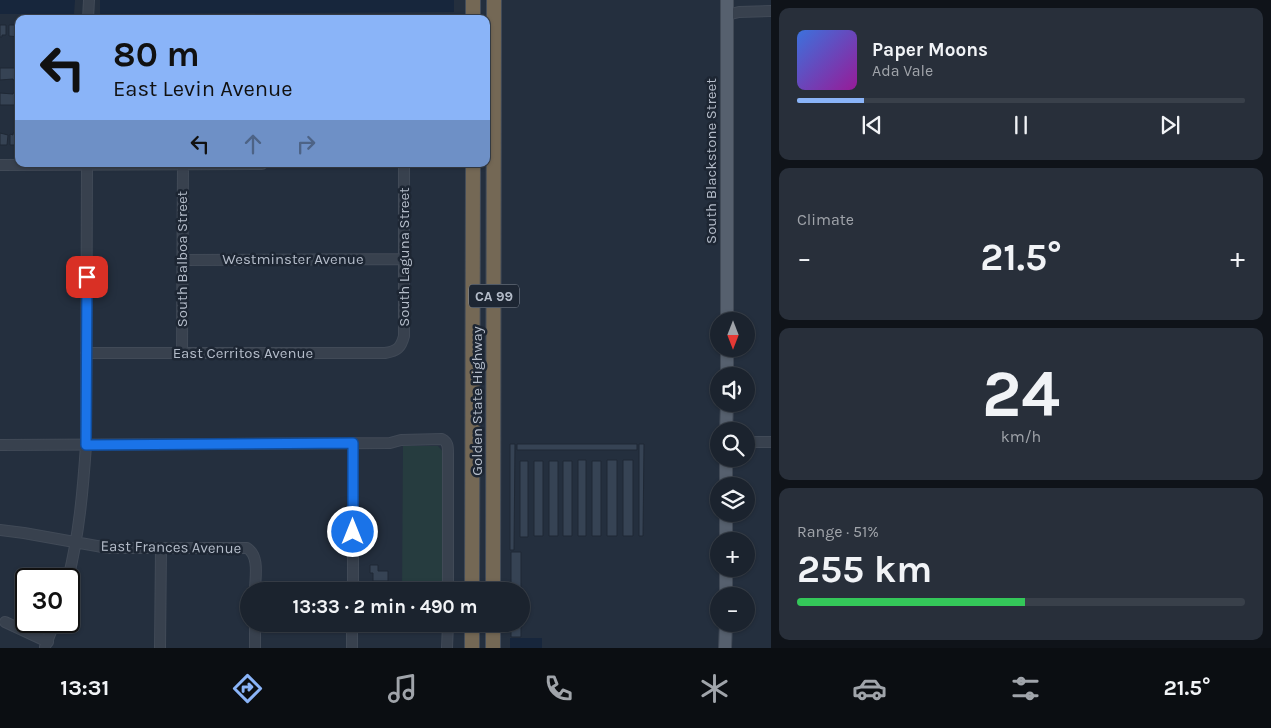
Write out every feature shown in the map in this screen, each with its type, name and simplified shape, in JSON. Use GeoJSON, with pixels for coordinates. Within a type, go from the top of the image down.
{"type":"FeatureCollection","features":[{"type":"Feature","properties":{"kind":"highway"},"geometry":{"type":"LineString","coordinates":[[473,0],[473,15]]}},
{"type":"Feature","properties":{"kind":"highway","name":"Golden State Highway"},"geometry":{"type":"LineString","coordinates":[[493,582],[494,0]]}},
{"type":"Feature","properties":{"kind":"highway","name":"Golden State Highway"},"geometry":{"type":"LineString","coordinates":[[472,167],[472,582]]}},
{"type":"Feature","properties":{"kind":"highway"},"geometry":{"type":"LineString","coordinates":[[472,632],[472,648]]}},
{"type":"Feature","properties":{"kind":"highway"},"geometry":{"type":"LineString","coordinates":[[493,632],[493,648]]}},
{"type":"Feature","properties":{"kind":"main road","name":"South Blackstone Street"},"geometry":{"type":"LineString","coordinates":[[727,0],[727,312]]}},
{"type":"Feature","properties":{"kind":"main road"},"geometry":{"type":"LineString","coordinates":[[726,632],[726,648]]}},
{"type":"Feature","properties":{"kind":"street"},"geometry":{"type":"LineString","coordinates":[[727,15],[739,12],[771,11]]}},
{"type":"Feature","properties":{"kind":"street"},"geometry":{"type":"LineString","coordinates":[[0,165],[15,165]]}},
{"type":"Feature","properties":{"kind":"street"},"geometry":{"type":"LineString","coordinates":[[70,568],[76,542],[83,487],[86,445],[87,167]]}},
{"type":"Feature","properties":{"kind":"street","name":"South Balboa Street"},"geometry":{"type":"LineString","coordinates":[[182,353],[183,167]]}},
{"type":"Feature","properties":{"kind":"street","name":"South Laguna Street"},"geometry":{"type":"LineString","coordinates":[[398,349],[404,336],[404,167]]}},
{"type":"Feature","properties":{"kind":"street","name":"Westminster Avenue"},"geometry":{"type":"LineString","coordinates":[[182,260],[403,259]]}},
{"type":"Feature","properties":{"kind":"street","name":"East Cerritos Avenue"},"geometry":{"type":"LineString","coordinates":[[86,353],[385,353],[398,349]]}},
{"type":"Feature","properties":{"kind":"street"},"geometry":{"type":"LineString","coordinates":[[0,445],[390,443],[401,440],[442,439],[447,444],[448,453],[448,582]]}},
{"type":"Feature","properties":{"kind":"street"},"geometry":{"type":"LineString","coordinates":[[755,442],[771,442]]}},
{"type":"Feature","properties":{"kind":"street"},"geometry":{"type":"LineString","coordinates":[[352,582],[353,443]]}},
{"type":"Feature","properties":{"kind":"street","name":"East Frances Avenue"},"geometry":{"type":"LineString","coordinates":[[0,530],[24,532],[108,548],[247,548],[252,551],[255,561],[255,582]]}},
{"type":"Feature","properties":{"kind":"street"},"geometry":{"type":"LineString","coordinates":[[160,648],[161,549]]}},
{"type":"Feature","properties":{"kind":"street"},"geometry":{"type":"LineString","coordinates":[[5,622],[46,645],[51,633]]}},
{"type":"Feature","properties":{"kind":"street"},"geometry":{"type":"LineString","coordinates":[[255,632],[255,648]]}},
{"type":"Feature","properties":{"kind":"street"},"geometry":{"type":"LineString","coordinates":[[352,632],[352,648]]}},
{"type":"Feature","properties":{"kind":"street"},"geometry":{"type":"LineString","coordinates":[[447,648],[448,632]]}},
{"type":"Feature","properties":{"kind":"green space"},"geometry":{"type":"Polygon","coordinates":[[[403,446],[438,446],[444,453],[443,582],[402,582],[403,446]]]}},
{"type":"Feature","properties":{"kind":"water"},"geometry":{"type":"Polygon","coordinates":[[[0,0],[75,0],[74,14],[0,14],[0,0]]]}},
{"type":"Feature","properties":{"kind":"water"},"geometry":{"type":"Polygon","coordinates":[[[100,0],[454,0],[454,12],[100,14],[100,0]]]}},
{"type":"Feature","properties":{"kind":"water"},"geometry":{"type":"Polygon","coordinates":[[[510,638],[542,638],[542,648],[510,648],[510,638]]]}},
{"type":"Feature","properties":{"kind":"building"},"geometry":{"type":"Polygon","coordinates":[[[0,25],[6,25],[6,35],[2,35],[2,37],[0,37],[0,25]]]}},
{"type":"Feature","properties":{"kind":"building"},"geometry":{"type":"Polygon","coordinates":[[[9,25],[15,25],[15,37],[9,36],[9,25]]]}},
{"type":"Feature","properties":{"kind":"building"},"geometry":{"type":"Polygon","coordinates":[[[0,68],[15,68],[15,80],[0,80],[0,68]]]}},
{"type":"Feature","properties":{"kind":"building"},"geometry":{"type":"Polygon","coordinates":[[[0,93],[15,93],[15,105],[0,105],[0,93]]]}},
{"type":"Feature","properties":{"kind":"building"},"geometry":{"type":"Polygon","coordinates":[[[0,133],[8,135],[7,145],[0,145],[0,133]]]}},
{"type":"Feature","properties":{"kind":"building"},"geometry":{"type":"Polygon","coordinates":[[[15,133],[15,145],[10,145],[10,134],[13,135],[15,133]]]}},
{"type":"Feature","properties":{"kind":"building"},"geometry":{"type":"Polygon","coordinates":[[[510,444],[515,444],[514,550],[510,550],[510,444]]]}},
{"type":"Feature","properties":{"kind":"building"},"geometry":{"type":"Polygon","coordinates":[[[517,444],[637,444],[637,450],[517,450],[517,444]]]}},
{"type":"Feature","properties":{"kind":"building"},"geometry":{"type":"Polygon","coordinates":[[[639,444],[644,444],[643,536],[639,536],[639,444]]]}},
{"type":"Feature","properties":{"kind":"building"},"geometry":{"type":"Polygon","coordinates":[[[578,460],[586,460],[586,536],[578,536],[578,460]]]}},
{"type":"Feature","properties":{"kind":"building"},"geometry":{"type":"Polygon","coordinates":[[[607,460],[617,460],[617,536],[607,536],[607,460]]]}},
{"type":"Feature","properties":{"kind":"building"},"geometry":{"type":"Polygon","coordinates":[[[623,460],[633,460],[633,536],[623,536],[623,460]]]}},
{"type":"Feature","properties":{"kind":"building"},"geometry":{"type":"Polygon","coordinates":[[[520,461],[528,461],[528,537],[520,537],[520,461]]]}},
{"type":"Feature","properties":{"kind":"building"},"geometry":{"type":"Polygon","coordinates":[[[534,461],[543,461],[543,536],[534,536],[534,461]]]}},
{"type":"Feature","properties":{"kind":"building"},"geometry":{"type":"Polygon","coordinates":[[[549,461],[558,461],[558,536],[549,536],[549,461]]]}},
{"type":"Feature","properties":{"kind":"building"},"geometry":{"type":"Polygon","coordinates":[[[563,461],[572,461],[572,536],[563,536],[563,461]]]}},
{"type":"Feature","properties":{"kind":"building"},"geometry":{"type":"Polygon","coordinates":[[[592,461],[601,461],[601,536],[592,536],[592,461]]]}},
{"type":"Feature","properties":{"kind":"building"},"geometry":{"type":"Polygon","coordinates":[[[511,552],[521,552],[521,582],[511,582],[511,552]]]}},
{"type":"Feature","properties":{"kind":"building"},"geometry":{"type":"Polygon","coordinates":[[[370,565],[378,565],[378,571],[388,571],[388,581],[373,581],[370,565]]]}},
{"type":"Feature","properties":{"kind":"building"},"geometry":{"type":"Polygon","coordinates":[[[511,632],[521,632],[521,637],[511,637],[511,632]]]}},
{"type":"Feature","properties":{"kind":"route"},"geometry":{"type":"LineString","coordinates":[[87,277],[86,445],[353,443],[353,532]]}}]}
